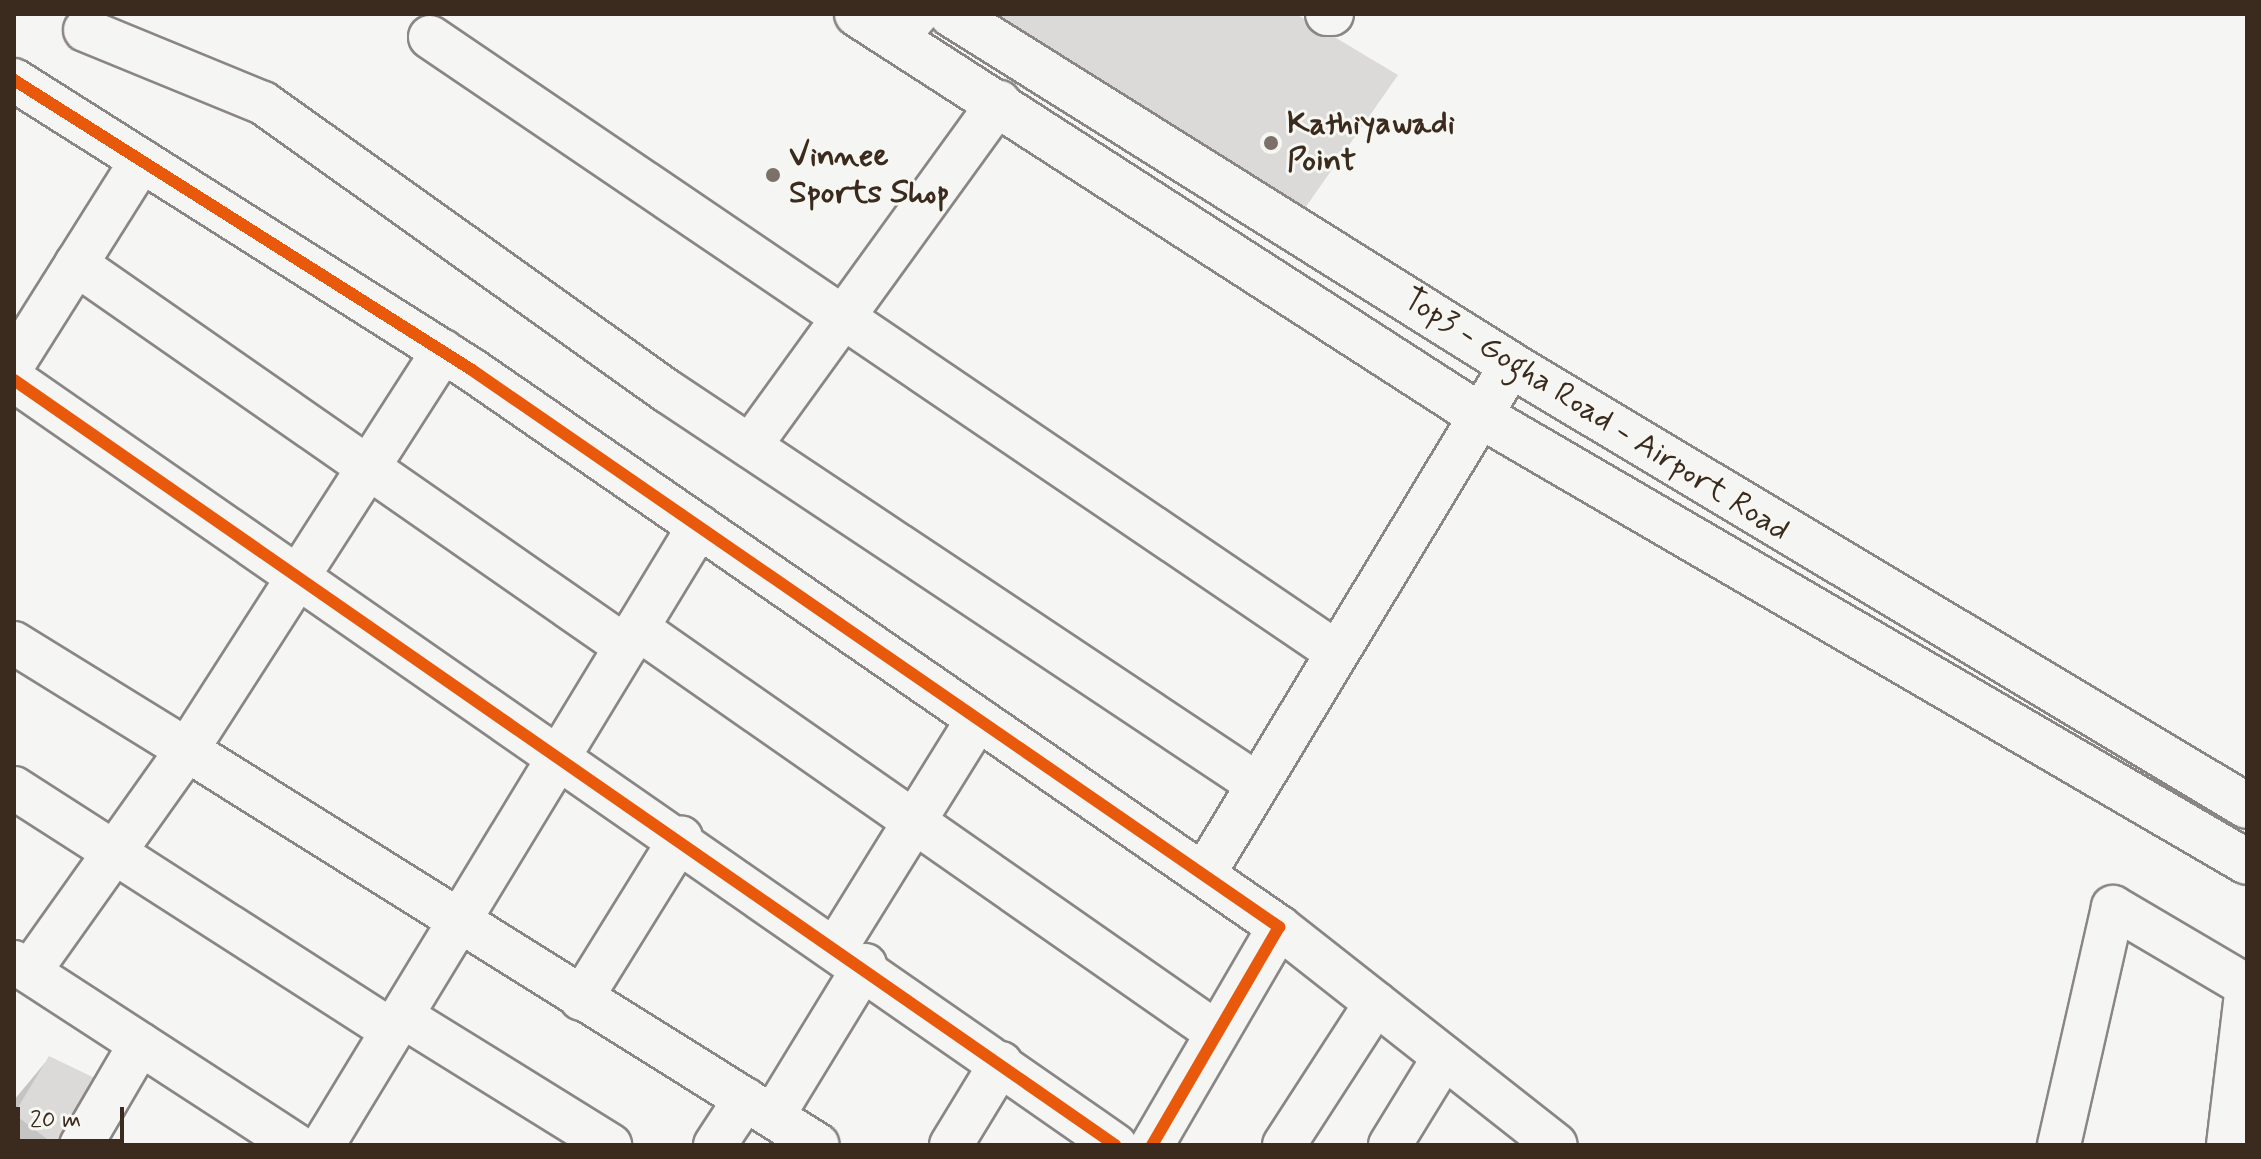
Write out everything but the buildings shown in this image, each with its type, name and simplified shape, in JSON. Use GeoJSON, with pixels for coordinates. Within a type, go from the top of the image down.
{"type":"FeatureCollection","features":[{"type":"Feature","properties":{"kind":"main road"},"geometry":{"type":"LineString","coordinates":[[857,14],[907,26],[999,102],[1476,413],[2247,862]]}},
{"type":"Feature","properties":{"kind":"main road","name":"Top3 - Gogha Road - Airport Road"},"geometry":{"type":"LineString","coordinates":[[951,14],[1511,365],[2247,806]]}},
{"type":"Feature","properties":{"kind":"street"},"geometry":{"type":"LineString","coordinates":[[85,30],[263,103],[750,446],[1257,784]]}},
{"type":"Feature","properties":{"kind":"street"},"geometry":{"type":"LineString","coordinates":[[430,37],[1335,651]]}},
{"type":"Feature","properties":{"kind":"street"},"geometry":{"type":"LineString","coordinates":[[14,80],[443,351],[1204,874],[1279,927],[1556,1145]]}},
{"type":"Feature","properties":{"kind":"street"},"geometry":{"type":"LineString","coordinates":[[750,446],[999,102]]}},
{"type":"Feature","properties":{"kind":"street"},"geometry":{"type":"LineString","coordinates":[[14,363],[141,161]]}},
{"type":"Feature","properties":{"kind":"street"},"geometry":{"type":"LineString","coordinates":[[76,264],[631,637],[916,819],[1217,1033]]}},
{"type":"Feature","properties":{"kind":"street"},"geometry":{"type":"LineString","coordinates":[[296,1145],[22,967],[116,851],[187,750],[443,351]]}},
{"type":"Feature","properties":{"kind":"street"},"geometry":{"type":"LineString","coordinates":[[1204,874],[1476,413],[1511,365]]}},
{"type":"Feature","properties":{"kind":"street"},"geometry":{"type":"LineString","coordinates":[[14,380],[851,956],[1115,1145]]}},
{"type":"Feature","properties":{"kind":"street"},"geometry":{"type":"LineString","coordinates":[[323,1145],[699,526]]}},
{"type":"Feature","properties":{"kind":"street"},"geometry":{"type":"LineString","coordinates":[[14,643],[818,1145]]}},
{"type":"Feature","properties":{"kind":"street"},"geometry":{"type":"LineString","coordinates":[[715,1145],[759,1108],[851,956],[916,819],[978,719]]}},
{"type":"Feature","properties":{"kind":"street"},"geometry":{"type":"LineString","coordinates":[[14,788],[397,1024],[610,1145]]}},
{"type":"Feature","properties":{"kind":"street"},"geometry":{"type":"LineString","coordinates":[[581,999],[681,838]]}},
{"type":"Feature","properties":{"kind":"street"},"geometry":{"type":"LineString","coordinates":[[2059,1145],[2113,907],[2247,986],[2228,1145]]}},
{"type":"Feature","properties":{"kind":"street"},"geometry":{"type":"LineString","coordinates":[[1152,1145],[1279,927]]}},
{"type":"Feature","properties":{"kind":"street"},"geometry":{"type":"LineString","coordinates":[[1284,1145],[1376,1003]]}},
{"type":"Feature","properties":{"kind":"street"},"geometry":{"type":"LineString","coordinates":[[81,1145],[140,1044]]}},
{"type":"Feature","properties":{"kind":"street"},"geometry":{"type":"LineString","coordinates":[[1390,1145],[1444,1057]]}},
{"type":"Feature","properties":{"kind":"street"},"geometry":{"type":"LineString","coordinates":[[951,1145],[1001,1063]]}},
{"type":"Feature","properties":{"kind":"cycle path"},"geometry":{"type":"LineString","coordinates":[[14,80],[472,370],[1279,927],[1152,1145]]}},
{"type":"Feature","properties":{"kind":"cycle path"},"geometry":{"type":"LineString","coordinates":[[14,380],[1115,1145]]}},
{"type":"Feature","properties":{"kind":"place","name":"Kathiyawadi Point"},"geometry":{"type":"Point","coordinates":[1271,143]}},
{"type":"Feature","properties":{"kind":"place","name":"Vinnee Sports Shop"},"geometry":{"type":"Point","coordinates":[773,175]}}]}
